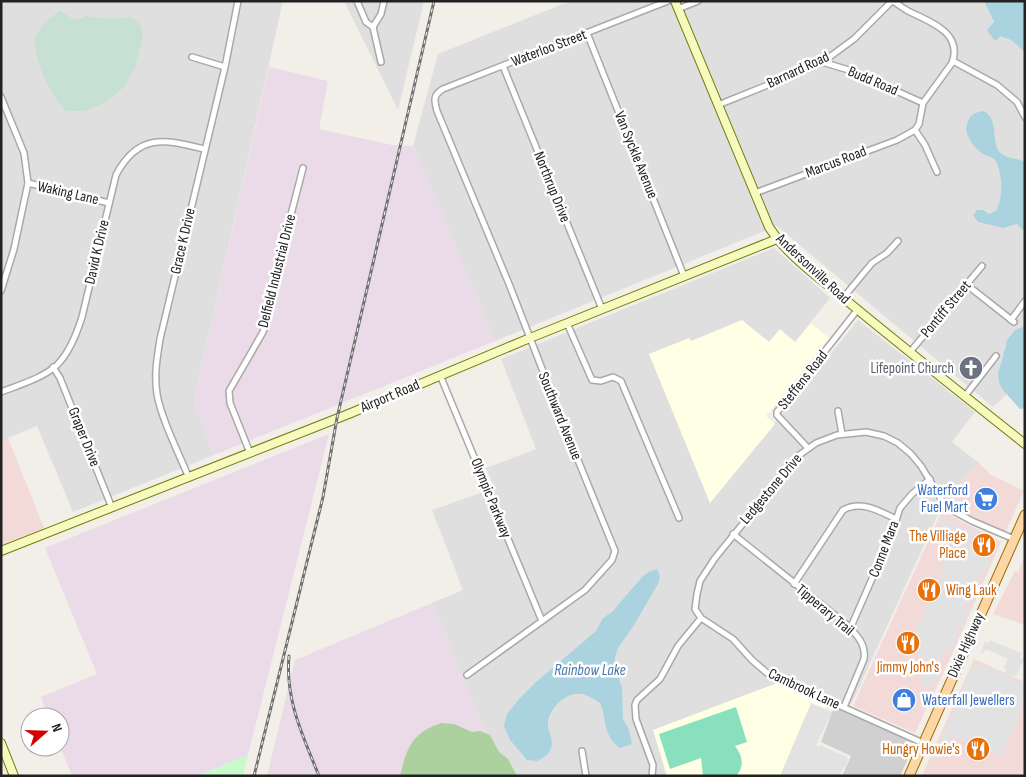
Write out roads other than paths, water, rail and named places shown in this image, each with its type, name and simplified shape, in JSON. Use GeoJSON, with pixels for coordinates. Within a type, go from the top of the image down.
{"type":"FeatureCollection","features":[{"type":"Feature","properties":{"kind":"main road","name":"Dixie Highway"},"geometry":{"type":"LineString","coordinates":[[909,776],[1025,515]]}},
{"type":"Feature","properties":{"kind":"street","name":"Grace K Drive"},"geometry":{"type":"LineString","coordinates":[[188,478],[159,403],[155,366],[204,149],[225,67],[238,1]]}},
{"type":"Feature","properties":{"kind":"street"},"geometry":{"type":"LineString","coordinates":[[357,1],[366,22],[373,27],[381,62]]}},
{"type":"Feature","properties":{"kind":"street"},"geometry":{"type":"LineString","coordinates":[[373,27],[381,14],[384,1]]}},
{"type":"Feature","properties":{"kind":"street","name":"Waterloo Street"},"geometry":{"type":"LineString","coordinates":[[434,100],[435,95],[443,89],[668,1]]}},
{"type":"Feature","properties":{"kind":"street"},"geometry":{"type":"LineString","coordinates":[[677,5],[698,1]]}},
{"type":"Feature","properties":{"kind":"street"},"geometry":{"type":"LineString","coordinates":[[893,1],[908,11],[944,29],[954,48],[952,61],[923,102],[919,124],[915,130],[925,145],[937,172]]}},
{"type":"Feature","properties":{"kind":"street","name":"Barnard Road"},"geometry":{"type":"LineString","coordinates":[[718,105],[822,62],[854,39],[893,1]]}},
{"type":"Feature","properties":{"kind":"street","name":"Andersonville Road"},"geometry":{"type":"LineString","coordinates":[[677,5],[769,227],[777,239],[844,298],[1025,444]]}},
{"type":"Feature","properties":{"kind":"street","name":"Van Syckle Avenue"},"geometry":{"type":"LineString","coordinates":[[587,33],[684,276]]}},
{"type":"Feature","properties":{"kind":"street"},"geometry":{"type":"LineString","coordinates":[[192,57],[225,67]]}},
{"type":"Feature","properties":{"kind":"street"},"geometry":{"type":"LineString","coordinates":[[952,61],[997,85],[1017,102],[1025,117]]}},
{"type":"Feature","properties":{"kind":"street","name":"Budd Road"},"geometry":{"type":"LineString","coordinates":[[822,62],[852,71],[923,102]]}},
{"type":"Feature","properties":{"kind":"street","name":"Northrup Drive"},"geometry":{"type":"LineString","coordinates":[[503,66],[602,309]]}},
{"type":"Feature","properties":{"kind":"street"},"geometry":{"type":"LineString","coordinates":[[1,97],[24,153],[28,183],[14,249],[1,291]]}},
{"type":"Feature","properties":{"kind":"street","name":"Southward Avenue"},"geometry":{"type":"LineString","coordinates":[[434,100],[615,551],[612,560],[585,590],[467,675]]}},
{"type":"Feature","properties":{"kind":"street","name":"Marcus Road"},"geometry":{"type":"LineString","coordinates":[[755,194],[897,140],[915,130]]}},
{"type":"Feature","properties":{"kind":"street","name":"David K Drive"},"geometry":{"type":"LineString","coordinates":[[1,392],[35,378],[53,367],[67,352],[76,336],[116,175],[122,162],[132,152],[152,142],[164,141],[204,149]]}},
{"type":"Feature","properties":{"kind":"street","name":"Delfield Industrial Drive"},"geometry":{"type":"LineString","coordinates":[[250,453],[230,403],[229,391],[260,338],[268,319],[280,257],[303,168]]}},
{"type":"Feature","properties":{"kind":"street","name":"Waking Lane"},"geometry":{"type":"LineString","coordinates":[[28,183],[109,203]]}},
{"type":"Feature","properties":{"kind":"street","name":"Airport Road"},"geometry":{"type":"LineString","coordinates":[[1,550],[188,478],[777,239]]}},
{"type":"Feature","properties":{"kind":"street"},"geometry":{"type":"LineString","coordinates":[[844,298],[872,263],[898,241]]}},
{"type":"Feature","properties":{"kind":"street","name":"Pontiff Street"},"geometry":{"type":"LineString","coordinates":[[910,352],[982,266]]}},
{"type":"Feature","properties":{"kind":"street"},"geometry":{"type":"LineString","coordinates":[[967,285],[1012,321],[1025,301]]}},
{"type":"Feature","properties":{"kind":"street","name":"Steffens Road"},"geometry":{"type":"LineString","coordinates":[[808,448],[778,418],[777,412],[858,309]]}},
{"type":"Feature","properties":{"kind":"street"},"geometry":{"type":"LineString","coordinates":[[567,323],[592,380],[601,381],[613,377],[621,381],[679,518]]}},
{"type":"Feature","properties":{"kind":"street"},"geometry":{"type":"LineString","coordinates":[[965,396],[996,356]]}},
{"type":"Feature","properties":{"kind":"street","name":"Graper Drive"},"geometry":{"type":"LineString","coordinates":[[53,367],[60,378],[112,508]]}},
{"type":"Feature","properties":{"kind":"street","name":"Olympic Parkway"},"geometry":{"type":"LineString","coordinates":[[440,375],[542,621]]}},
{"type":"Feature","properties":{"kind":"street"},"geometry":{"type":"LineString","coordinates":[[838,411],[842,434]]}},
{"type":"Feature","properties":{"kind":"street","name":"Ledgestone Drive"},"geometry":{"type":"LineString","coordinates":[[701,618],[695,609],[700,581],[715,558],[798,456],[808,448],[824,440],[842,434],[866,432],[884,436],[898,443],[911,454],[930,479],[942,502],[952,511],[972,522],[1014,539]]}},
{"type":"Feature","properties":{"kind":"street","name":"Conne Mara"},"geometry":{"type":"LineString","coordinates":[[850,629],[904,502],[930,479]]}},
{"type":"Feature","properties":{"kind":"street"},"geometry":{"type":"LineString","coordinates":[[794,584],[843,510],[852,505],[859,504],[896,519]]}},
{"type":"Feature","properties":{"kind":"street","name":"Tipperary Trail"},"geometry":{"type":"LineString","coordinates":[[734,534],[850,629],[862,643],[865,655],[844,707]]}},
{"type":"Feature","properties":{"kind":"street"},"geometry":{"type":"LineString","coordinates":[[652,776],[653,765],[636,719],[635,705],[637,700],[660,679],[678,646],[701,618]]}},
{"type":"Feature","properties":{"kind":"street","name":"Cambrook Lane"},"geometry":{"type":"LineString","coordinates":[[701,618],[732,639],[767,673],[923,743]]}},
{"type":"Feature","properties":{"kind":"street"},"geometry":{"type":"LineString","coordinates":[[1,743],[4,758],[14,776]]}},
{"type":"Feature","properties":{"kind":"street"},"geometry":{"type":"LineString","coordinates":[[582,751],[586,776]]}},
{"type":"Feature","properties":{"kind":"water"},"geometry":{"type":"Polygon","coordinates":[[[984,1],[1025,1],[1025,52],[1011,40],[1000,36],[997,40],[994,40],[987,30],[994,22],[984,1]]]}},
{"type":"Feature","properties":{"kind":"water"},"geometry":{"type":"Polygon","coordinates":[[[983,111],[992,120],[998,150],[1004,156],[1025,162],[1025,232],[1017,224],[1003,228],[978,222],[973,215],[977,210],[983,210],[989,214],[996,211],[1001,193],[998,165],[995,160],[976,148],[966,131],[971,116],[983,111]]]}},
{"type":"Feature","properties":{"kind":"water"},"geometry":{"type":"Polygon","coordinates":[[[1025,326],[1025,408],[1020,409],[1002,389],[998,373],[1007,340],[1015,330],[1025,326]]]}},
{"type":"Feature","properties":{"kind":"water","name":"Rainbow Lake"},"geometry":{"type":"Polygon","coordinates":[[[657,569],[660,577],[658,584],[618,648],[615,657],[615,666],[622,688],[623,719],[629,730],[632,744],[620,748],[615,744],[608,733],[600,703],[586,695],[576,694],[560,701],[552,710],[548,721],[552,744],[549,753],[537,761],[527,760],[510,740],[504,726],[507,714],[535,683],[596,631],[603,618],[612,612],[643,576],[657,569]]]}},
{"type":"Feature","properties":{"kind":"railway"},"geometry":{"type":"LineString","coordinates":[[254,776],[323,497],[337,418],[434,1]]}},
{"type":"Feature","properties":{"kind":"railway"},"geometry":{"type":"LineString","coordinates":[[289,656],[288,672],[296,718],[319,776]]}},
{"type":"Feature","properties":{"kind":"place","name":"Lifepoint Church"},"geometry":{"type":"Point","coordinates":[971,368]}},
{"type":"Feature","properties":{"kind":"place","name":"Waterford Fuel Mart"},"geometry":{"type":"Point","coordinates":[986,499]}},
{"type":"Feature","properties":{"kind":"place","name":"The Villiage Place"},"geometry":{"type":"Point","coordinates":[984,545]}},
{"type":"Feature","properties":{"kind":"place","name":"Wing Lauk"},"geometry":{"type":"Point","coordinates":[929,590]}},
{"type":"Feature","properties":{"kind":"place","name":"Jimmy John's"},"geometry":{"type":"Point","coordinates":[908,643]}},
{"type":"Feature","properties":{"kind":"place","name":"Waterfall Jewellers"},"geometry":{"type":"Point","coordinates":[904,700]}},
{"type":"Feature","properties":{"kind":"place","name":"Hungry Howie's"},"geometry":{"type":"Point","coordinates":[978,749]}}]}
